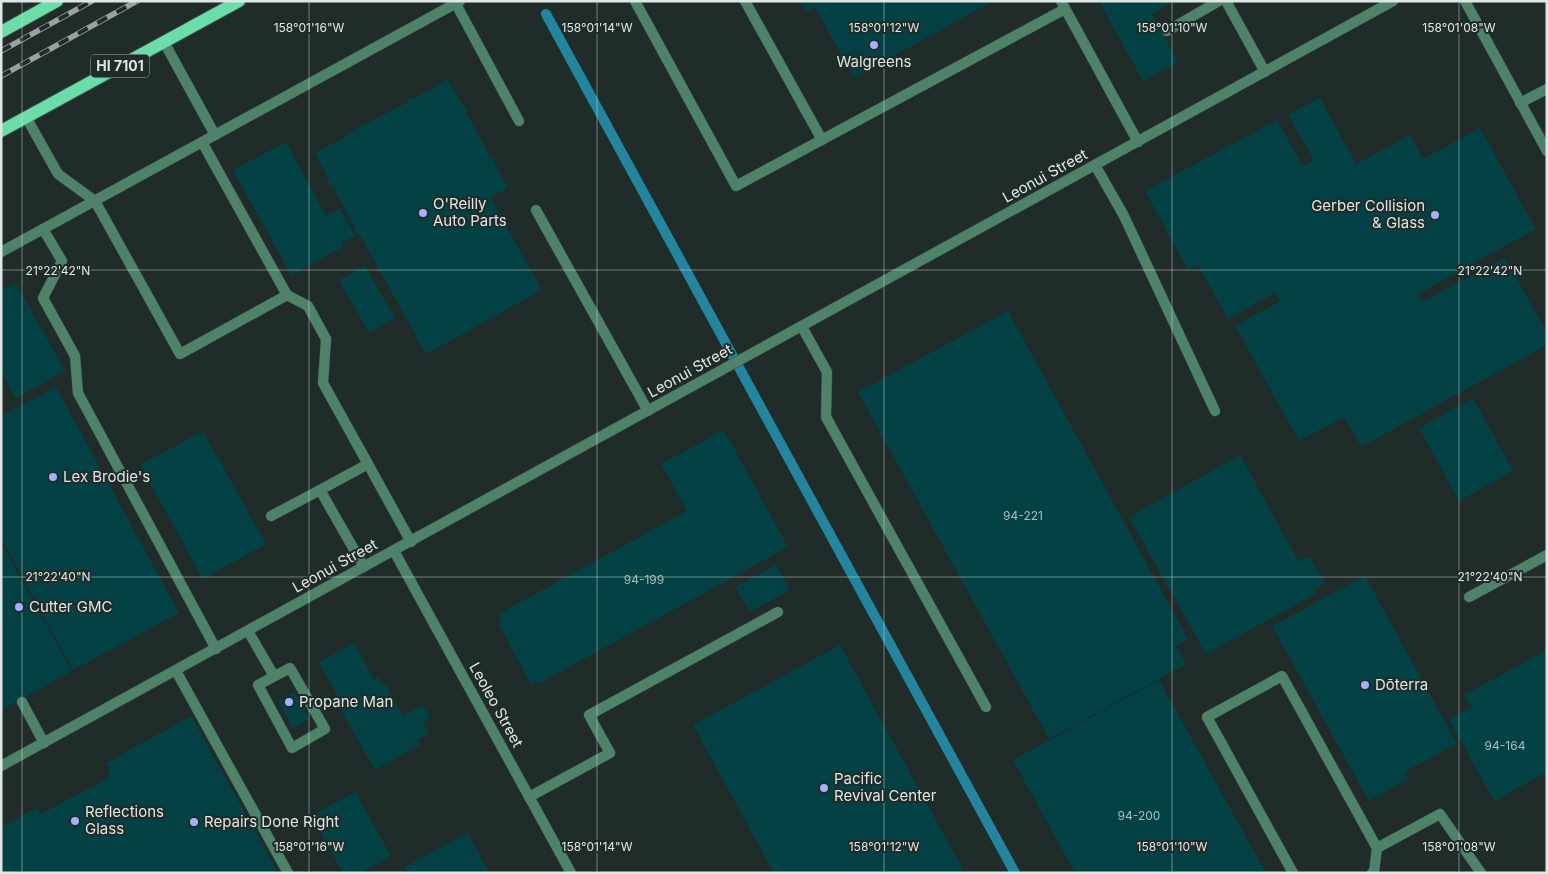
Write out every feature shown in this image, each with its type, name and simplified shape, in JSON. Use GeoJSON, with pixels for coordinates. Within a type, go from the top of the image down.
{"type":"FeatureCollection","features":[{"type":"Feature","properties":{"kind":"main road"},"geometry":{"type":"LineString","coordinates":[[1,32],[58,1]]}},
{"type":"Feature","properties":{"kind":"main road","name":"HI 7101"},"geometry":{"type":"LineString","coordinates":[[1,131],[239,1]]}},
{"type":"Feature","properties":{"kind":"main road"},"geometry":{"type":"LineString","coordinates":[[1,37],[17,24]]}},
{"type":"Feature","properties":{"kind":"street"},"geometry":{"type":"LineString","coordinates":[[635,1],[736,186],[1063,5],[1138,142]]}},
{"type":"Feature","properties":{"kind":"street"},"geometry":{"type":"LineString","coordinates":[[745,1],[822,140]]}},
{"type":"Feature","properties":{"kind":"street"},"geometry":{"type":"LineString","coordinates":[[1167,31],[1219,1]]}},
{"type":"Feature","properties":{"kind":"street"},"geometry":{"type":"LineString","coordinates":[[1226,1],[1265,72]]}},
{"type":"Feature","properties":{"kind":"street","name":"Leonui Street"},"geometry":{"type":"LineString","coordinates":[[1,766],[1393,1]]}},
{"type":"Feature","properties":{"kind":"street"},"geometry":{"type":"LineString","coordinates":[[1465,1],[1547,151]]}},
{"type":"Feature","properties":{"kind":"street"},"geometry":{"type":"LineString","coordinates":[[1,252],[458,2],[519,121]]}},
{"type":"Feature","properties":{"kind":"street"},"geometry":{"type":"LineString","coordinates":[[164,42],[215,135]]}},
{"type":"Feature","properties":{"kind":"street"},"geometry":{"type":"LineString","coordinates":[[1520,103],[1547,89]]}},
{"type":"Feature","properties":{"kind":"street"},"geometry":{"type":"LineString","coordinates":[[26,117],[58,174],[95,201],[180,354],[287,295]]}},
{"type":"Feature","properties":{"kind":"street"},"geometry":{"type":"LineString","coordinates":[[202,142],[287,295],[308,306],[326,339],[323,382],[411,542]]}},
{"type":"Feature","properties":{"kind":"street"},"geometry":{"type":"LineString","coordinates":[[1095,165],[1124,216],[1215,411]]}},
{"type":"Feature","properties":{"kind":"street"},"geometry":{"type":"LineString","coordinates":[[536,210],[648,411]]}},
{"type":"Feature","properties":{"kind":"street"},"geometry":{"type":"LineString","coordinates":[[44,229],[62,261],[44,298],[75,356],[78,393],[216,649]]}},
{"type":"Feature","properties":{"kind":"street"},"geometry":{"type":"LineString","coordinates":[[802,327],[827,372],[826,417],[986,707]]}},
{"type":"Feature","properties":{"kind":"street"},"geometry":{"type":"LineString","coordinates":[[271,516],[368,464]]}},
{"type":"Feature","properties":{"kind":"street"},"geometry":{"type":"LineString","coordinates":[[320,490],[364,567]]}},
{"type":"Feature","properties":{"kind":"street","name":"Leoleo Street"},"geometry":{"type":"LineString","coordinates":[[394,551],[568,872]]}},
{"type":"Feature","properties":{"kind":"street"},"geometry":{"type":"LineString","coordinates":[[1469,597],[1547,555]]}},
{"type":"Feature","properties":{"kind":"street"},"geometry":{"type":"LineString","coordinates":[[529,797],[610,753],[589,715],[778,612]]}},
{"type":"Feature","properties":{"kind":"street"},"geometry":{"type":"LineString","coordinates":[[248,631],[274,676]]}},
{"type":"Feature","properties":{"kind":"street"},"geometry":{"type":"LineString","coordinates":[[290,668],[325,729],[292,748],[258,685],[274,676],[290,668]]}},
{"type":"Feature","properties":{"kind":"street"},"geometry":{"type":"LineString","coordinates":[[176,671],[288,873]]}},
{"type":"Feature","properties":{"kind":"street"},"geometry":{"type":"LineString","coordinates":[[1293,873],[1207,717],[1282,676],[1377,848],[1374,872],[1372,873]]}},
{"type":"Feature","properties":{"kind":"street"},"geometry":{"type":"LineString","coordinates":[[22,702],[44,743]]}},
{"type":"Feature","properties":{"kind":"street"},"geometry":{"type":"LineString","coordinates":[[1377,848],[1440,814],[1482,873]]}},
{"type":"Feature","properties":{"kind":"building","name":"Walgreens"},"geometry":{"type":"Polygon","coordinates":[[[800,1],[993,1],[854,78],[815,7],[807,12],[800,1]]]}},
{"type":"Feature","properties":{"kind":"building"},"geometry":{"type":"Polygon","coordinates":[[[1099,1],[1174,1],[1152,14],[1178,62],[1143,81],[1099,1]]]}},
{"type":"Feature","properties":{"kind":"building","name":"O'Reilly Auto Parts"},"geometry":{"type":"Polygon","coordinates":[[[448,80],[464,105],[490,156],[495,160],[493,161],[508,188],[490,197],[542,290],[426,354],[360,235],[358,236],[354,231],[356,230],[332,185],[327,180],[329,180],[315,153],[349,135],[348,133],[408,102],[413,97],[413,99],[448,80]]]}},
{"type":"Feature","properties":{"kind":"building"},"geometry":{"type":"Polygon","coordinates":[[[1320,98],[1356,164],[1410,135],[1423,159],[1480,128],[1536,229],[1418,294],[1422,302],[1505,257],[1547,333],[1547,345],[1361,447],[1344,417],[1299,441],[1235,326],[1280,301],[1275,293],[1228,319],[1198,265],[1188,270],[1145,191],[1277,120],[1303,166],[1314,160],[1288,115],[1320,98]]]}},
{"type":"Feature","properties":{"kind":"building"},"geometry":{"type":"Polygon","coordinates":[[[286,142],[326,216],[340,209],[355,236],[341,243],[343,247],[291,275],[233,170],[286,142]]]}},
{"type":"Feature","properties":{"kind":"building"},"geometry":{"type":"Polygon","coordinates":[[[365,266],[395,318],[369,333],[339,280],[365,266]]]}},
{"type":"Feature","properties":{"kind":"building"},"geometry":{"type":"Polygon","coordinates":[[[16,283],[65,371],[16,398],[1,372],[1,291],[16,283]]]}},
{"type":"Feature","properties":{"kind":"building"},"geometry":{"type":"Polygon","coordinates":[[[1008,311],[1188,639],[1176,646],[1186,664],[1049,739],[858,392],[1008,311]]]}},
{"type":"Feature","properties":{"kind":"building","name":"Lex Brodie's"},"geometry":{"type":"Polygon","coordinates":[[[56,387],[179,613],[73,670],[1,538],[1,416],[56,387]]]}},
{"type":"Feature","properties":{"kind":"building"},"geometry":{"type":"Polygon","coordinates":[[[1473,398],[1513,471],[1459,501],[1419,428],[1473,398]]]}},
{"type":"Feature","properties":{"kind":"building"},"geometry":{"type":"Polygon","coordinates":[[[724,430],[788,547],[538,684],[536,681],[531,684],[498,623],[502,620],[499,614],[687,511],[661,464],[724,430]]]}},
{"type":"Feature","properties":{"kind":"building"},"geometry":{"type":"Polygon","coordinates":[[[203,431],[266,544],[203,579],[140,465],[203,431]]]}},
{"type":"Feature","properties":{"kind":"building"},"geometry":{"type":"Polygon","coordinates":[[[1240,455],[1299,562],[1310,556],[1325,583],[1314,589],[1317,593],[1206,654],[1129,517],[1240,455]]]}},
{"type":"Feature","properties":{"kind":"building","name":"Cutter GMC"},"geometry":{"type":"Polygon","coordinates":[[[1,543],[72,671],[1,710],[1,543]]]}},
{"type":"Feature","properties":{"kind":"building"},"geometry":{"type":"Polygon","coordinates":[[[776,565],[790,590],[750,612],[735,587],[776,565]]]}},
{"type":"Feature","properties":{"kind":"building","name":"Dōterra"},"geometry":{"type":"Polygon","coordinates":[[[1365,576],[1457,744],[1404,772],[1408,779],[1369,801],[1272,626],[1365,576]]]}},
{"type":"Feature","properties":{"kind":"building"},"geometry":{"type":"Polygon","coordinates":[[[354,643],[374,680],[378,677],[383,685],[385,684],[403,716],[423,705],[430,718],[423,722],[429,733],[417,740],[420,745],[375,770],[336,701],[339,699],[319,662],[354,643]]]}},
{"type":"Feature","properties":{"kind":"building"},"geometry":{"type":"Polygon","coordinates":[[[840,645],[965,873],[774,873],[693,725],[840,645]]]}},
{"type":"Feature","properties":{"kind":"building"},"geometry":{"type":"Polygon","coordinates":[[[1547,650],[1547,772],[1494,801],[1449,719],[1471,707],[1464,695],[1547,650]]]}},
{"type":"Feature","properties":{"kind":"building"},"geometry":{"type":"Polygon","coordinates":[[[1159,680],[1266,873],[1075,873],[1013,760],[1159,680]]]}},
{"type":"Feature","properties":{"kind":"building"},"geometry":{"type":"Polygon","coordinates":[[[294,692],[309,719],[293,728],[278,701],[294,692]]]}},
{"type":"Feature","properties":{"kind":"building"},"geometry":{"type":"Polygon","coordinates":[[[191,716],[278,873],[1,873],[1,827],[37,808],[41,814],[110,777],[108,772],[110,771],[106,763],[191,716]]]}},
{"type":"Feature","properties":{"kind":"building"},"geometry":{"type":"Polygon","coordinates":[[[355,792],[391,856],[360,873],[343,873],[311,816],[355,792]]]}},
{"type":"Feature","properties":{"kind":"building"},"geometry":{"type":"Polygon","coordinates":[[[468,833],[489,873],[407,873],[404,867],[468,833]]]}},
{"type":"Feature","properties":{"kind":"waterway"},"geometry":{"type":"LineString","coordinates":[[546,14],[1015,873]]}},
{"type":"Feature","properties":{"kind":"railway"},"geometry":{"type":"LineString","coordinates":[[1,51],[92,1]]}},
{"type":"Feature","properties":{"kind":"railway"},"geometry":{"type":"LineString","coordinates":[[1,76],[137,1]]}},
{"type":"Feature","properties":{"kind":"place","name":"Walgreens"},"geometry":{"type":"Point","coordinates":[874,45]}},
{"type":"Feature","properties":{"kind":"place","name":"O'Reilly Auto Parts"},"geometry":{"type":"Point","coordinates":[423,213]}},
{"type":"Feature","properties":{"kind":"place","name":"Gerber Collision & Glass"},"geometry":{"type":"Point","coordinates":[1435,215]}},
{"type":"Feature","properties":{"kind":"place","name":"Lex Brodie's"},"geometry":{"type":"Point","coordinates":[53,477]}},
{"type":"Feature","properties":{"kind":"place","name":"Cutter GMC"},"geometry":{"type":"Point","coordinates":[19,607]}},
{"type":"Feature","properties":{"kind":"place","name":"Dōterra"},"geometry":{"type":"Point","coordinates":[1365,685]}},
{"type":"Feature","properties":{"kind":"place","name":"Propane Man"},"geometry":{"type":"Point","coordinates":[289,702]}},
{"type":"Feature","properties":{"kind":"place","name":"Pacific Revival Center"},"geometry":{"type":"Point","coordinates":[824,788]}},
{"type":"Feature","properties":{"kind":"place","name":"Reflections Glass"},"geometry":{"type":"Point","coordinates":[75,821]}},
{"type":"Feature","properties":{"kind":"place","name":"Repairs Done Right"},"geometry":{"type":"Point","coordinates":[194,822]}}]}
